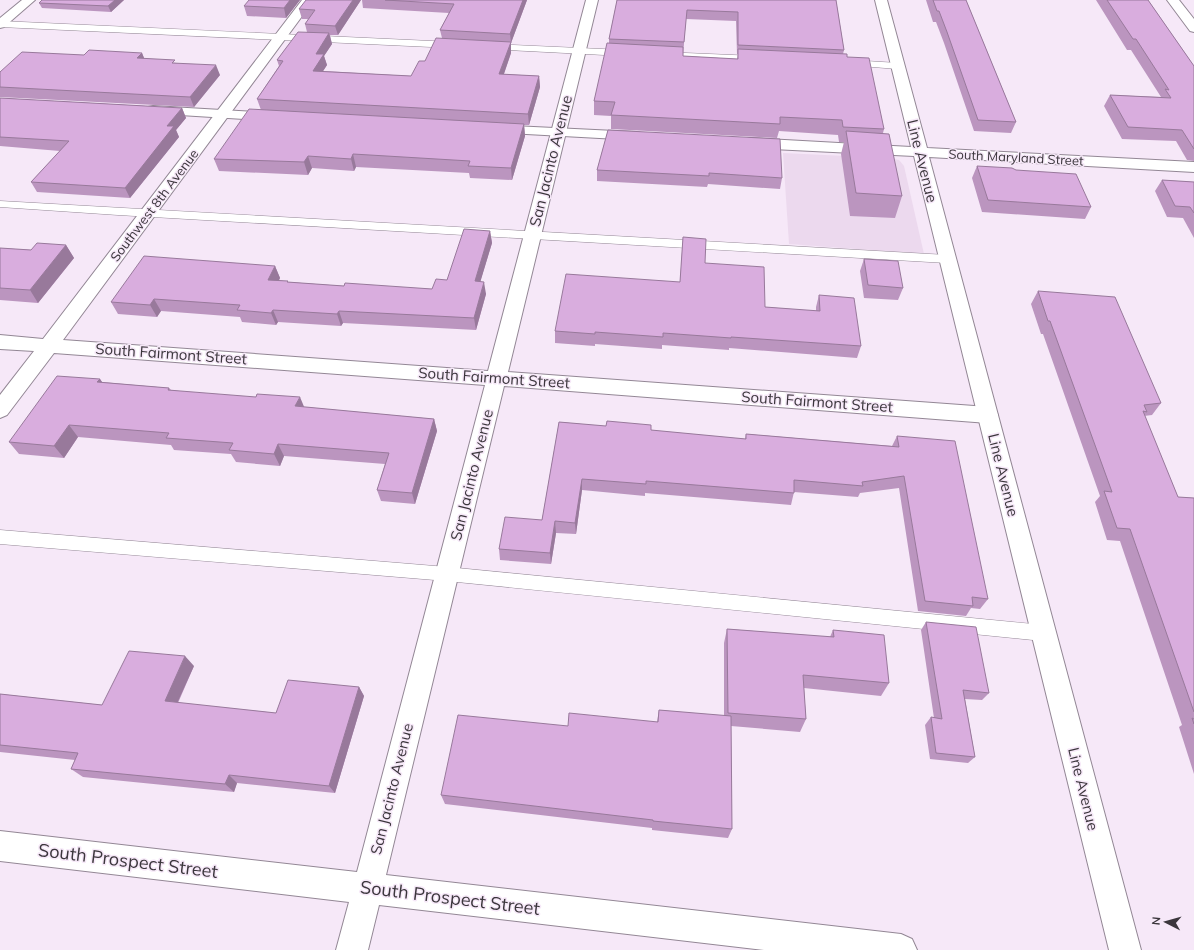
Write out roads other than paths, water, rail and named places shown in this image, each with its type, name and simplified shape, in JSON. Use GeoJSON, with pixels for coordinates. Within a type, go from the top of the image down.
{"type":"FeatureCollection","features":[{"type":"Feature","properties":{"kind":"street"},"geometry":{"type":"LineString","coordinates":[[0,24],[29,0]]}},
{"type":"Feature","properties":{"kind":"street","name":"Southwest 8th Avenue"},"geometry":{"type":"LineString","coordinates":[[0,410],[308,0]]}},
{"type":"Feature","properties":{"kind":"street","name":"San Jacinto Avenue"},"geometry":{"type":"LineString","coordinates":[[352,950],[592,0]]}},
{"type":"Feature","properties":{"kind":"street","name":"Line Avenue"},"geometry":{"type":"LineString","coordinates":[[881,0],[1125,950]]}},
{"type":"Feature","properties":{"kind":"street"},"geometry":{"type":"LineString","coordinates":[[1172,0],[1194,28]]}},
{"type":"Feature","properties":{"kind":"street"},"geometry":{"type":"LineString","coordinates":[[143,109],[286,117]]}},
{"type":"Feature","properties":{"kind":"street"},"geometry":{"type":"LineString","coordinates":[[478,128],[650,137]]}},
{"type":"Feature","properties":{"kind":"street","name":"South Maryland Street"},"geometry":{"type":"LineString","coordinates":[[736,142],[1194,167]]}},
{"type":"Feature","properties":{"kind":"street","name":"South Fairmont Street"},"geometry":{"type":"LineString","coordinates":[[0,342],[988,415]]}},
{"type":"Feature","properties":{"kind":"street","name":"South Prospect Street"},"geometry":{"type":"LineString","coordinates":[[0,846],[901,950]]}},
{"type":"Feature","properties":{"kind":"lane"},"geometry":{"type":"LineString","coordinates":[[0,24],[461,46]]}},
{"type":"Feature","properties":{"kind":"lane"},"geometry":{"type":"LineString","coordinates":[[484,47],[634,53]]}},
{"type":"Feature","properties":{"kind":"lane"},"geometry":{"type":"LineString","coordinates":[[650,54],[767,60]]}},
{"type":"Feature","properties":{"kind":"lane"},"geometry":{"type":"LineString","coordinates":[[838,63],[898,66]]}},
{"type":"Feature","properties":{"kind":"lane"},"geometry":{"type":"LineString","coordinates":[[0,204],[947,259]]}},
{"type":"Feature","properties":{"kind":"lane"},"geometry":{"type":"LineString","coordinates":[[0,537],[447,574],[1043,634]]}}]}
